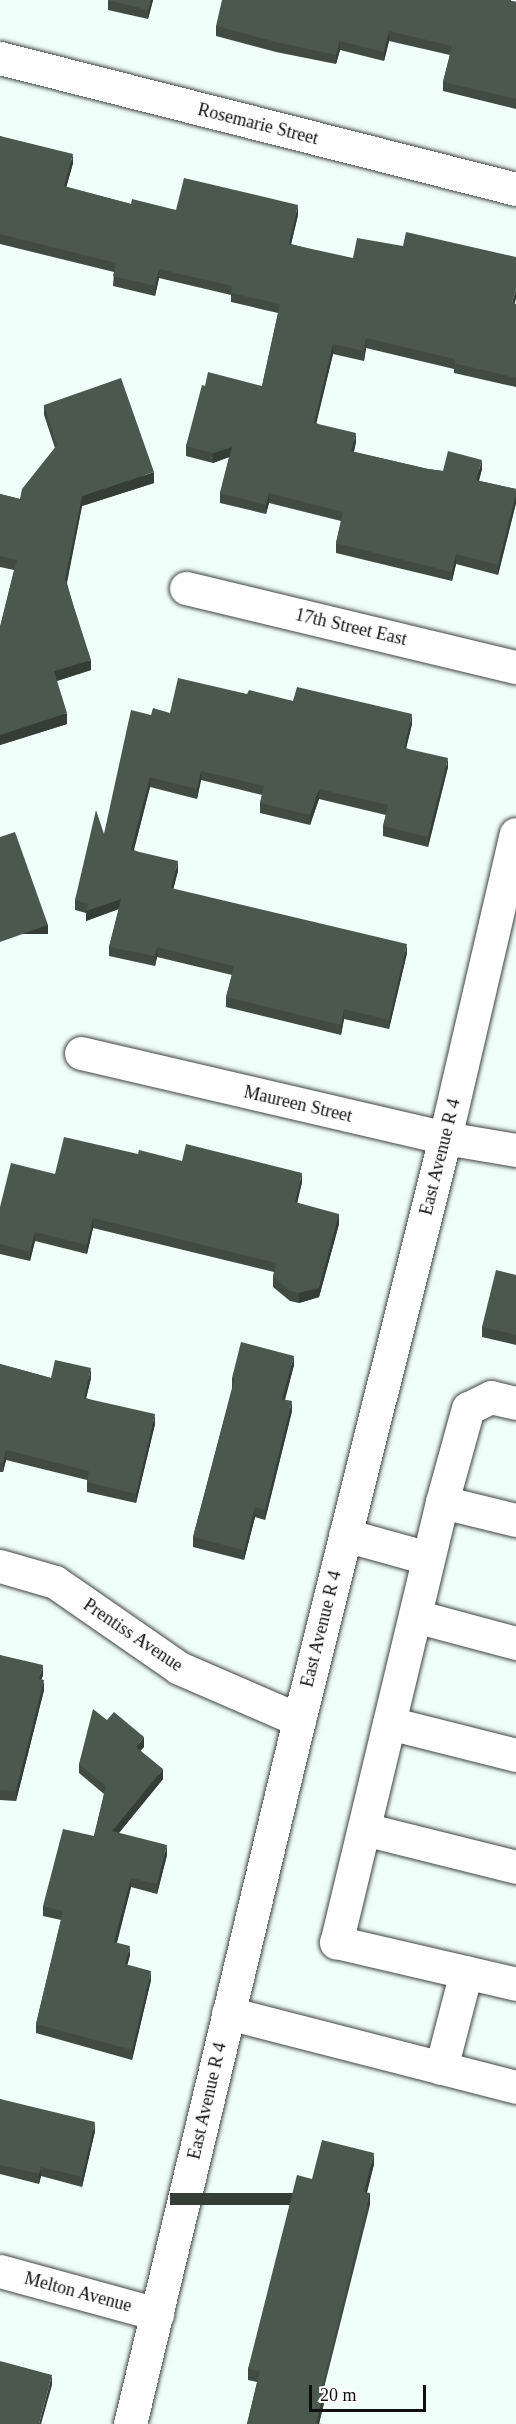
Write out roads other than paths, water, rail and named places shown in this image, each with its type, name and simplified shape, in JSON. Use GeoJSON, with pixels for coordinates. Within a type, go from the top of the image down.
{"type":"FeatureCollection","features":[{"type":"Feature","properties":{"kind":"street","name":"Rosemarie Street"},"geometry":{"type":"LineString","coordinates":[[0,58],[516,189]]}},
{"type":"Feature","properties":{"kind":"street","name":"17th Street East"},"geometry":{"type":"LineString","coordinates":[[186,588],[516,667]]}},
{"type":"Feature","properties":{"kind":"street","name":"East Avenue R 4"},"geometry":{"type":"LineString","coordinates":[[130,2424],[299,1720],[445,1138],[516,834]]}},
{"type":"Feature","properties":{"kind":"street","name":"Maureen Street"},"geometry":{"type":"LineString","coordinates":[[81,1053],[445,1138],[516,1150]]}},
{"type":"Feature","properties":{"kind":"street"},"geometry":{"type":"LineString","coordinates":[[516,1403],[491,1397],[468,1408],[442,1502],[336,1942],[516,1984]]}},
{"type":"Feature","properties":{"kind":"street"},"geometry":{"type":"LineString","coordinates":[[442,1502],[516,1520]]}},
{"type":"Feature","properties":{"kind":"street"},"geometry":{"type":"LineString","coordinates":[[345,1535],[429,1558]]}},
{"type":"Feature","properties":{"kind":"street","name":"Prentiss Avenue"},"geometry":{"type":"LineString","coordinates":[[0,1566],[55,1582],[179,1668],[299,1720]]}},
{"type":"Feature","properties":{"kind":"street"},"geometry":{"type":"LineString","coordinates":[[415,1616],[516,1643]]}},
{"type":"Feature","properties":{"kind":"street"},"geometry":{"type":"LineString","coordinates":[[389,1723],[516,1755]]}},
{"type":"Feature","properties":{"kind":"street"},"geometry":{"type":"LineString","coordinates":[[364,1829],[516,1867]]}},
{"type":"Feature","properties":{"kind":"street"},"geometry":{"type":"LineString","coordinates":[[441,2068],[466,1972]]}},
{"type":"Feature","properties":{"kind":"street"},"geometry":{"type":"LineString","coordinates":[[228,2013],[516,2087]]}},
{"type":"Feature","properties":{"kind":"street","name":"Melton Avenue"},"geometry":{"type":"LineString","coordinates":[[0,2271],[157,2314]]}}]}
